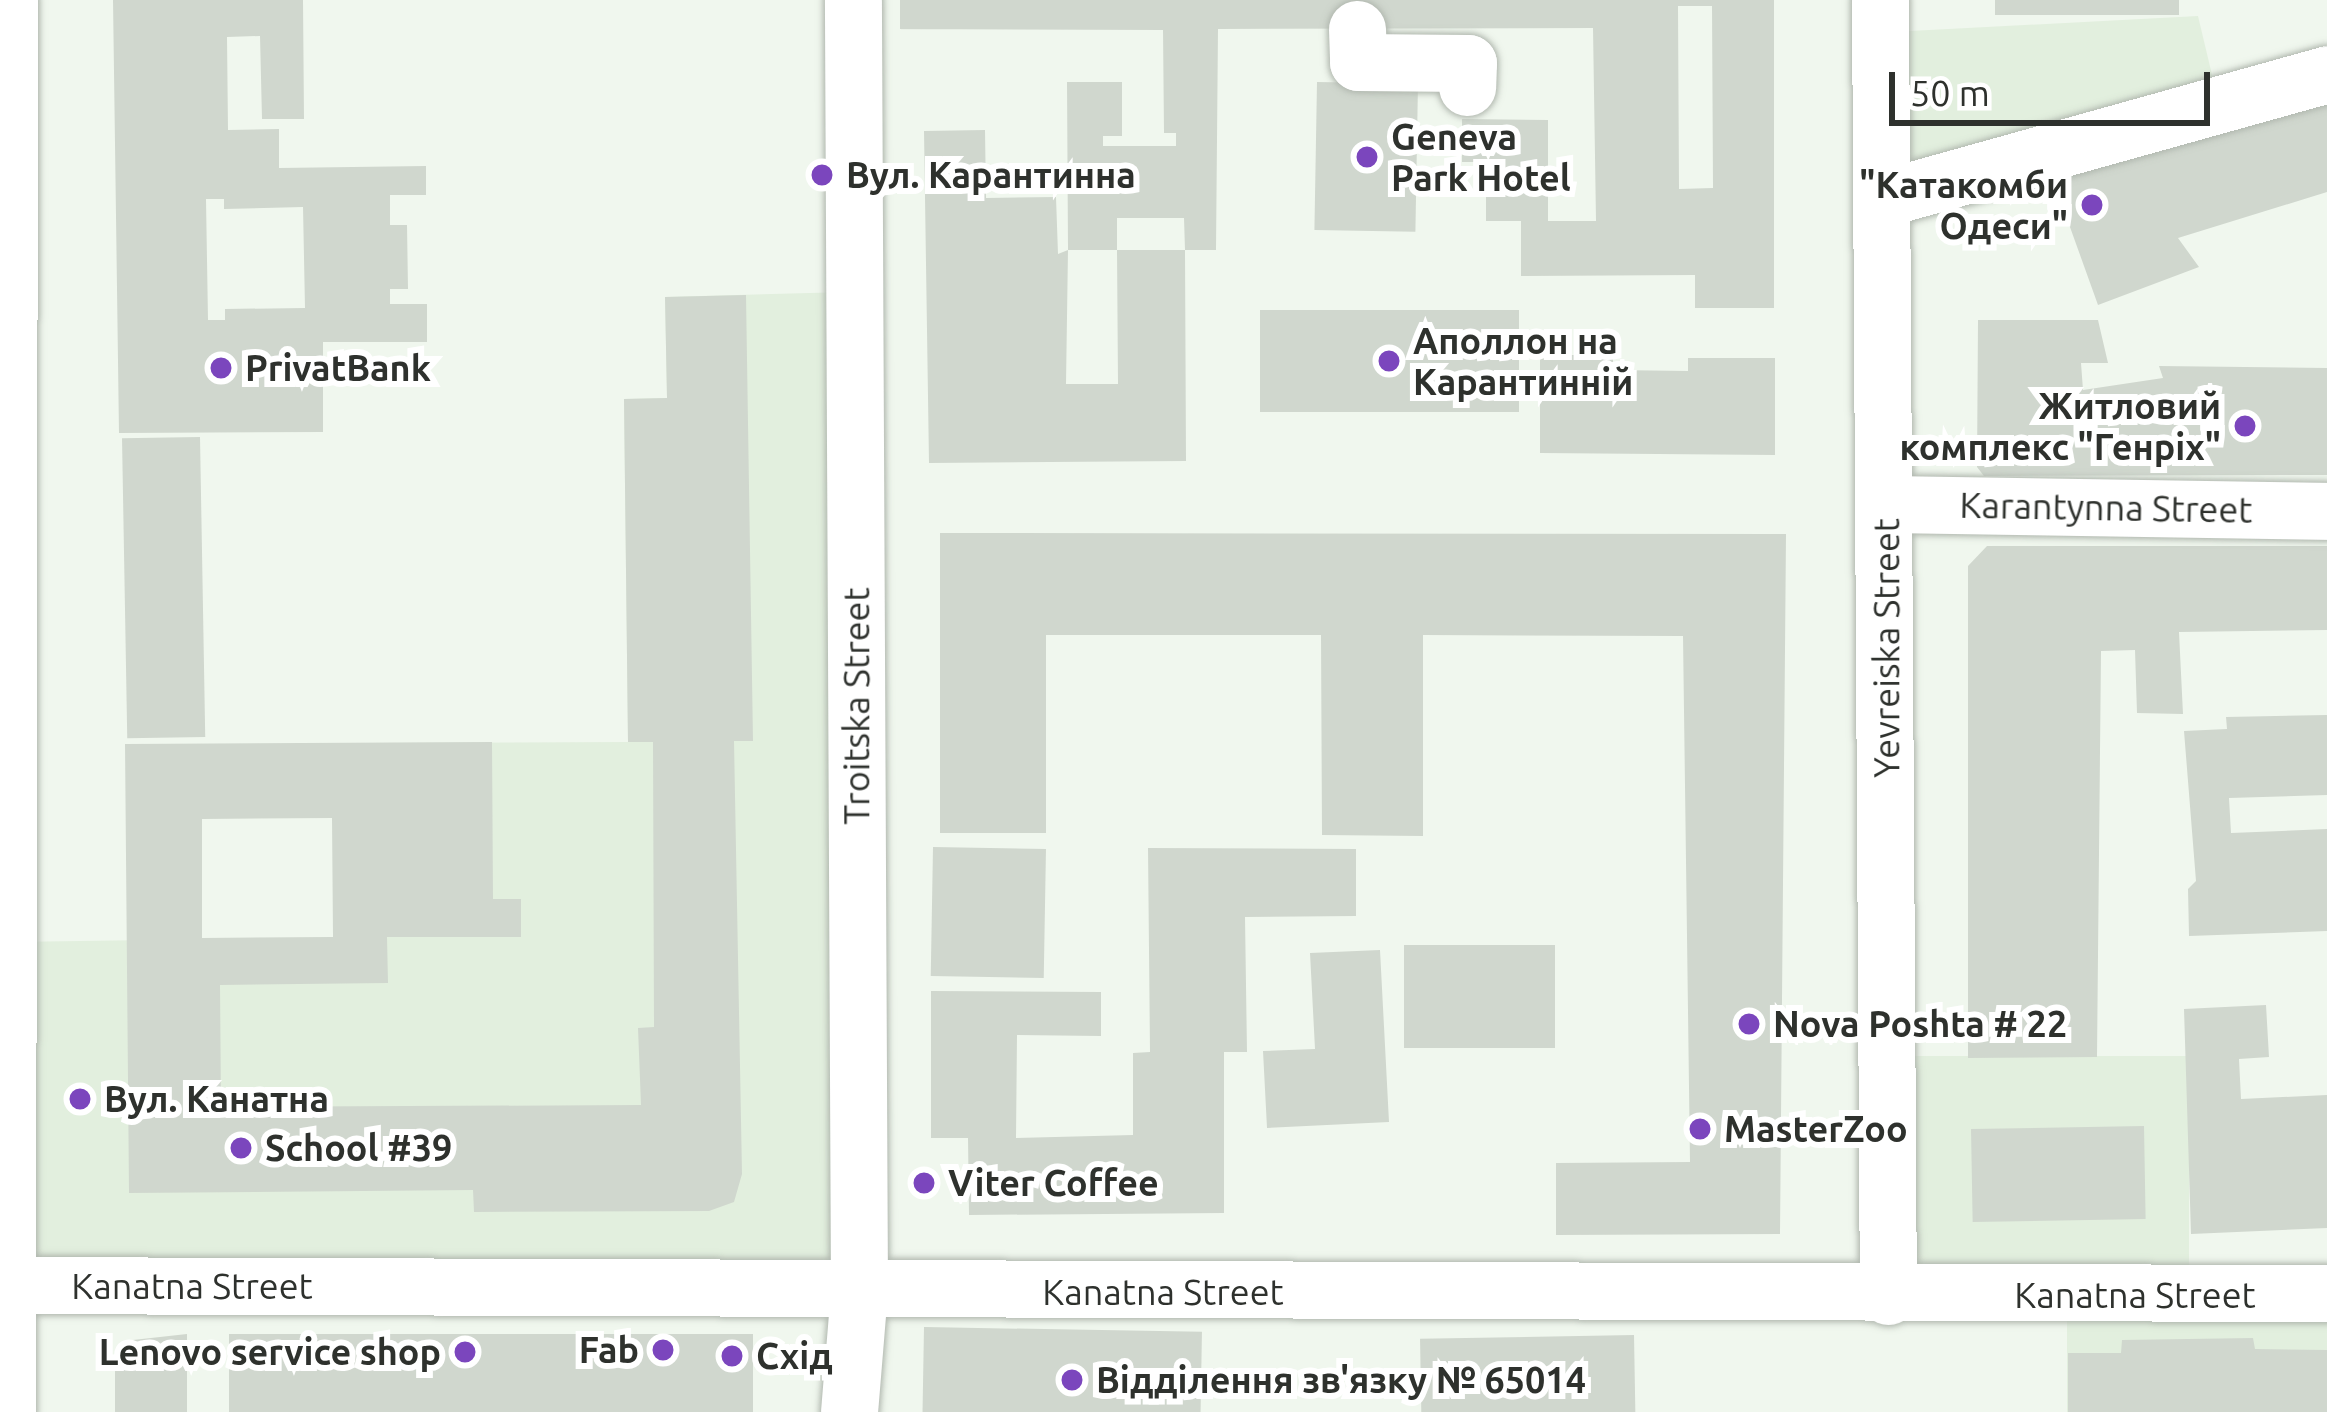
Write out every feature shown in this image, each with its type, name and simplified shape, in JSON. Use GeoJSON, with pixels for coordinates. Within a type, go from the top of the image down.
{"type":"FeatureCollection","features":[{"type":"Feature","properties":{"kind":"street"},"geometry":{"type":"LineString","coordinates":[[7,1412],[3,817],[10,0]]}},
{"type":"Feature","properties":{"kind":"street","name":"Troitska Street"},"geometry":{"type":"LineString","coordinates":[[849,1412],[859,1290],[853,0]]}},
{"type":"Feature","properties":{"kind":"street","name":"Yevreiska Street"},"geometry":{"type":"LineString","coordinates":[[1880,0],[1888,1296]]}},
{"type":"Feature","properties":{"kind":"street"},"geometry":{"type":"LineString","coordinates":[[1357,29],[1358,62],[1468,63],[1467,87]]}},
{"type":"Feature","properties":{"kind":"street"},"geometry":{"type":"LineString","coordinates":[[1884,198],[2327,74]]}},
{"type":"Feature","properties":{"kind":"street","name":"Karantynna Street"},"geometry":{"type":"LineString","coordinates":[[1886,504],[2327,511]]}},
{"type":"Feature","properties":{"kind":"street","name":"Kanatna Street"},"geometry":{"type":"LineString","coordinates":[[4,1285],[1888,1296],[2327,1293]]}},
{"type":"Feature","properties":{"kind":"shaded area"},"geometry":{"type":"Polygon","coordinates":[[[2198,16],[2218,100],[1894,188],[1891,32],[2198,16]]]}},
{"type":"Feature","properties":{"kind":"shaded area"},"geometry":{"type":"Polygon","coordinates":[[[848,292],[858,1289],[9,1283],[10,942],[369,937],[369,743],[628,742],[624,399],[667,398],[665,297],[848,292]]]}},
{"type":"Feature","properties":{"kind":"shaded area"},"geometry":{"type":"Polygon","coordinates":[[[1892,1056],[2189,1056],[2189,1292],[1892,1292],[1892,1056]]]}},
{"type":"Feature","properties":{"kind":"shaded area"},"geometry":{"type":"Polygon","coordinates":[[[2067,1299],[2327,1299],[2327,1412],[2067,1412],[2067,1299]]]}},
{"type":"Feature","properties":{"kind":"building"},"geometry":{"type":"Polygon","coordinates":[[[113,0],[303,0],[304,119],[262,119],[260,36],[227,37],[228,130],[279,129],[279,168],[426,166],[426,195],[390,195],[390,225],[407,225],[408,289],[390,289],[390,304],[427,304],[427,342],[323,342],[323,432],[119,433],[113,0]],[[206,199],[208,320],[225,320],[225,309],[305,308],[303,207],[224,209],[224,199],[206,199]]]}},
{"type":"Feature","properties":{"kind":"building"},"geometry":{"type":"Polygon","coordinates":[[[900,0],[1774,0],[1774,308],[1695,308],[1695,275],[1521,276],[1521,221],[1486,221],[1486,162],[1462,162],[1462,119],[1548,120],[1548,221],[1596,221],[1593,28],[1218,29],[1216,250],[1185,250],[1184,218],[1117,218],[1117,250],[1068,250],[1067,82],[1122,82],[1122,136],[1103,136],[1103,146],[1176,146],[1176,133],[1164,133],[1163,30],[900,29],[900,0]],[[1678,6],[1679,189],[1713,188],[1712,6],[1678,6]]]}},
{"type":"Feature","properties":{"kind":"building"},"geometry":{"type":"Polygon","coordinates":[[[1995,0],[2179,0],[2179,15],[1995,15],[1995,0]]]}},
{"type":"Feature","properties":{"kind":"building","name":"Geneva Park Hotel"},"geometry":{"type":"Polygon","coordinates":[[[1317,82],[1418,84],[1415,232],[1314,230],[1317,82]]]}},
{"type":"Feature","properties":{"kind":"building"},"geometry":{"type":"Polygon","coordinates":[[[2327,96],[2327,192],[2178,238],[2199,267],[2098,305],[2052,177],[2327,96]]]}},
{"type":"Feature","properties":{"kind":"building"},"geometry":{"type":"Polygon","coordinates":[[[985,130],[986,198],[1056,197],[1058,254],[1068,250],[1066,384],[1118,384],[1117,250],[1185,250],[1186,461],[929,463],[924,131],[985,130]]]}},
{"type":"Feature","properties":{"kind":"building"},"geometry":{"type":"Polygon","coordinates":[[[746,295],[753,741],[734,741],[742,1174],[734,1202],[709,1211],[474,1212],[473,1190],[129,1193],[125,744],[492,742],[493,899],[521,899],[521,937],[387,937],[388,983],[220,985],[221,1107],[641,1105],[638,1028],[654,1027],[653,742],[628,742],[624,399],[667,398],[665,297],[746,295]],[[332,818],[202,819],[202,938],[333,937],[332,818]]]}},
{"type":"Feature","properties":{"kind":"building","name":"Аполлон на Карантинній"},"geometry":{"type":"Polygon","coordinates":[[[1260,310],[1519,310],[1519,412],[1260,412],[1260,310]]]}},
{"type":"Feature","properties":{"kind":"building"},"geometry":{"type":"Polygon","coordinates":[[[1978,320],[2098,320],[2108,363],[2081,363],[2083,390],[2163,378],[2159,366],[2327,368],[2327,475],[1984,476],[1977,467],[1978,320]]]}},
{"type":"Feature","properties":{"kind":"building"},"geometry":{"type":"Polygon","coordinates":[[[1540,355],[1613,355],[1613,370],[1688,371],[1688,358],[1775,358],[1775,455],[1540,453],[1540,355]]]}},
{"type":"Feature","properties":{"kind":"building"},"geometry":{"type":"Polygon","coordinates":[[[200,437],[205,737],[127,738],[122,438],[200,437]]]}},
{"type":"Feature","properties":{"kind":"building"},"geometry":{"type":"Polygon","coordinates":[[[940,533],[1786,534],[1780,1234],[1556,1235],[1556,1163],[1690,1162],[1683,636],[1423,635],[1423,836],[1322,835],[1321,635],[1046,635],[1046,833],[940,833],[940,533]]]}},
{"type":"Feature","properties":{"kind":"building"},"geometry":{"type":"Polygon","coordinates":[[[1987,546],[2327,546],[2327,630],[2179,632],[2183,714],[2137,713],[2135,650],[2101,651],[2097,1057],[1968,1058],[1968,566],[1987,546]]]}},
{"type":"Feature","properties":{"kind":"building"},"geometry":{"type":"Polygon","coordinates":[[[2327,715],[2327,795],[2229,798],[2231,833],[2327,829],[2327,931],[2189,936],[2188,889],[2196,881],[2184,731],[2227,729],[2226,717],[2327,715]]]}},
{"type":"Feature","properties":{"kind":"building"},"geometry":{"type":"Polygon","coordinates":[[[933,847],[1046,849],[1044,978],[931,976],[933,847]]]}},
{"type":"Feature","properties":{"kind":"building"},"geometry":{"type":"Polygon","coordinates":[[[1148,848],[1356,849],[1356,916],[1245,917],[1247,1052],[1224,1052],[1224,1213],[969,1215],[968,1138],[931,1138],[931,991],[1101,992],[1101,1036],[1017,1035],[1016,1138],[1133,1135],[1133,1053],[1150,1052],[1148,848]]]}},
{"type":"Feature","properties":{"kind":"building"},"geometry":{"type":"Polygon","coordinates":[[[1404,945],[1555,945],[1555,1048],[1404,1048],[1404,945]]]}},
{"type":"Feature","properties":{"kind":"building"},"geometry":{"type":"Polygon","coordinates":[[[1380,950],[1389,1122],[1267,1128],[1263,1051],[1315,1049],[1310,953],[1380,950]]]}},
{"type":"Feature","properties":{"kind":"building"},"geometry":{"type":"Polygon","coordinates":[[[2266,1005],[2269,1057],[2239,1059],[2241,1099],[2327,1095],[2327,1228],[2191,1234],[2184,1009],[2266,1005]]]}},
{"type":"Feature","properties":{"kind":"building"},"geometry":{"type":"Polygon","coordinates":[[[2144,1126],[2146,1219],[1973,1222],[1971,1129],[2144,1126]]]}},
{"type":"Feature","properties":{"kind":"building"},"geometry":{"type":"Polygon","coordinates":[[[924,1327],[1202,1332],[1201,1412],[923,1412],[924,1327]]]}},
{"type":"Feature","properties":{"kind":"building"},"geometry":{"type":"Polygon","coordinates":[[[187,1334],[187,1412],[115,1412],[115,1351],[124,1341],[187,1334]]]}},
{"type":"Feature","properties":{"kind":"building"},"geometry":{"type":"Polygon","coordinates":[[[229,1334],[753,1334],[753,1412],[229,1412],[229,1334]]]}},
{"type":"Feature","properties":{"kind":"building"},"geometry":{"type":"Polygon","coordinates":[[[1634,1335],[1635,1412],[1421,1412],[1420,1339],[1634,1335]]]}},
{"type":"Feature","properties":{"kind":"building"},"geometry":{"type":"Polygon","coordinates":[[[2253,1338],[2255,1349],[2327,1350],[2327,1412],[2068,1412],[2068,1353],[2121,1353],[2122,1340],[2253,1338]]]}},
{"type":"Feature","properties":{"kind":"place","name":"Geneva Park Hotel"},"geometry":{"type":"Point","coordinates":[1367,157]}},
{"type":"Feature","properties":{"kind":"place","name":"Вул. Карантинна"},"geometry":{"type":"Point","coordinates":[822,175]}},
{"type":"Feature","properties":{"kind":"place","name":"\"Катакомби Одеси\""},"geometry":{"type":"Point","coordinates":[2092,205]}},
{"type":"Feature","properties":{"kind":"place","name":"Аполлон на Карантинній"},"geometry":{"type":"Point","coordinates":[1389,361]}},
{"type":"Feature","properties":{"kind":"place","name":"PrivatBank"},"geometry":{"type":"Point","coordinates":[221,368]}},
{"type":"Feature","properties":{"kind":"place","name":"Житловий комплекс \"Генріх\""},"geometry":{"type":"Point","coordinates":[2245,426]}},
{"type":"Feature","properties":{"kind":"place","name":"Nova Poshta # 22"},"geometry":{"type":"Point","coordinates":[1749,1024]}},
{"type":"Feature","properties":{"kind":"place","name":"Вул. Канатна"},"geometry":{"type":"Point","coordinates":[80,1099]}},
{"type":"Feature","properties":{"kind":"place","name":"MasterZoo"},"geometry":{"type":"Point","coordinates":[1700,1129]}},
{"type":"Feature","properties":{"kind":"place","name":"School #39"},"geometry":{"type":"Point","coordinates":[241,1148]}},
{"type":"Feature","properties":{"kind":"place","name":"Viter Coffee"},"geometry":{"type":"Point","coordinates":[924,1183]}},
{"type":"Feature","properties":{"kind":"place","name":"Fab"},"geometry":{"type":"Point","coordinates":[663,1350]}},
{"type":"Feature","properties":{"kind":"place","name":"Lenovo service shop"},"geometry":{"type":"Point","coordinates":[465,1352]}},
{"type":"Feature","properties":{"kind":"place","name":"Схiд"},"geometry":{"type":"Point","coordinates":[732,1356]}},
{"type":"Feature","properties":{"kind":"place","name":"Відділення зв'язку № 65014"},"geometry":{"type":"Point","coordinates":[1072,1380]}}]}
